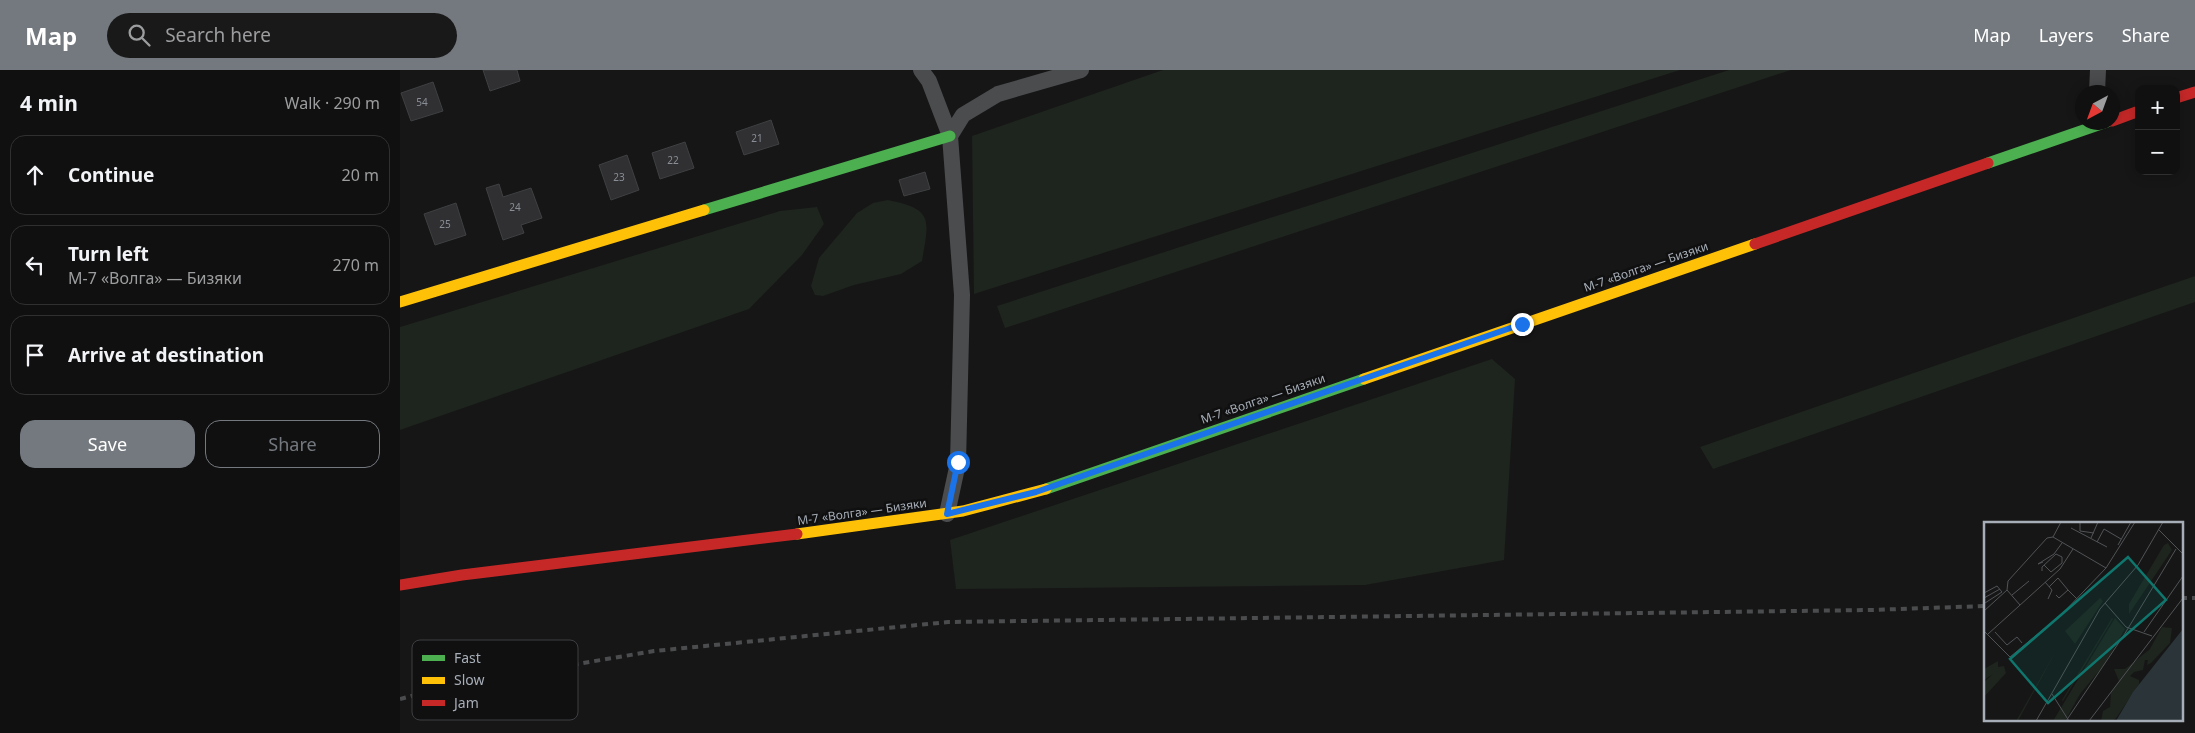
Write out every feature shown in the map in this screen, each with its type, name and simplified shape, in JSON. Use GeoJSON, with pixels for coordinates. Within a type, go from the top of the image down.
{"type":"FeatureCollection","features":[{"type":"Feature","properties":{"kind":"main road"},"geometry":{"type":"LineString","coordinates":[[2180,97],[2195,92]]}},
{"type":"Feature","properties":{"kind":"main road"},"geometry":{"type":"LineString","coordinates":[[2120,117],[2135,112]]}},
{"type":"Feature","properties":{"kind":"main road","name":"М-7 «Волга» — Бизяки"},"geometry":{"type":"LineString","coordinates":[[400,585],[462,574],[892,523],[947,514],[1036,492],[2082,130]]}},
{"type":"Feature","properties":{"kind":"main road"},"geometry":{"type":"LineString","coordinates":[[400,302],[950,136]]}},
{"type":"Feature","properties":{"kind":"street"},"geometry":{"type":"LineString","coordinates":[[921,70],[929,81],[950,136],[962,296],[958,462],[947,514]]}},
{"type":"Feature","properties":{"kind":"street"},"geometry":{"type":"LineString","coordinates":[[950,136],[963,115],[998,94],[1080,70]]}},
{"type":"Feature","properties":{"kind":"street"},"geometry":{"type":"LineString","coordinates":[[2097,85],[2098,70]]}},
{"type":"Feature","properties":{"kind":"shaded area"},"geometry":{"type":"Polygon","coordinates":[[[1163,70],[1680,70],[974,294],[972,136],[1163,70]]]}},
{"type":"Feature","properties":{"kind":"shaded area"},"geometry":{"type":"Polygon","coordinates":[[[1729,70],[1791,70],[1005,328],[997,306],[1729,70]]]}},
{"type":"Feature","properties":{"kind":"shaded area"},"geometry":{"type":"Polygon","coordinates":[[[888,200],[914,208],[921,212],[925,218],[926,235],[922,261],[901,274],[854,285],[823,296],[815,295],[811,286],[819,258],[857,213],[873,203],[888,200]]]}},
{"type":"Feature","properties":{"kind":"shaded area"},"geometry":{"type":"Polygon","coordinates":[[[817,207],[824,224],[802,255],[749,309],[400,430],[400,327],[780,211],[817,207]]]}},
{"type":"Feature","properties":{"kind":"shaded area"},"geometry":{"type":"Polygon","coordinates":[[[2195,276],[2195,302],[1713,469],[1700,447],[2195,276]]]}},
{"type":"Feature","properties":{"kind":"shaded area"},"geometry":{"type":"Polygon","coordinates":[[[1492,359],[1515,379],[1504,560],[1365,585],[956,589],[950,540],[1492,359]]]}},
{"type":"Feature","properties":{"kind":"building"},"geometry":{"type":"Polygon","coordinates":[[[483,70],[517,70],[520,81],[490,91],[483,70]]]}},
{"type":"Feature","properties":{"kind":"building"},"geometry":{"type":"Polygon","coordinates":[[[433,82],[443,111],[411,121],[401,93],[433,82]]]}},
{"type":"Feature","properties":{"kind":"building"},"geometry":{"type":"Polygon","coordinates":[[[771,120],[779,144],[744,155],[736,132],[771,120]]]}},
{"type":"Feature","properties":{"kind":"building"},"geometry":{"type":"Polygon","coordinates":[[[685,142],[694,168],[660,179],[652,153],[685,142]]]}},
{"type":"Feature","properties":{"kind":"building"},"geometry":{"type":"Polygon","coordinates":[[[627,155],[639,190],[611,200],[599,165],[627,155]]]}},
{"type":"Feature","properties":{"kind":"building"},"geometry":{"type":"Polygon","coordinates":[[[925,172],[930,189],[904,196],[899,180],[925,172]]]}},
{"type":"Feature","properties":{"kind":"building"},"geometry":{"type":"Polygon","coordinates":[[[499,184],[503,197],[531,188],[542,218],[521,225],[524,233],[503,240],[486,188],[499,184]]]}},
{"type":"Feature","properties":{"kind":"building"},"geometry":{"type":"Polygon","coordinates":[[[456,203],[466,235],[435,245],[424,214],[456,203]]]}},
{"type":"Feature","properties":{"kind":"railway"},"geometry":{"type":"LineString","coordinates":[[2182,598],[2195,598]]}},
{"type":"Feature","properties":{"kind":"railway"},"geometry":{"type":"LineString","coordinates":[[578,664],[654,651],[948,622],[1871,610],[1984,606]]}},
{"type":"Feature","properties":{"kind":"railway"},"geometry":{"type":"LineString","coordinates":[[400,699],[412,696]]}},
{"type":"Feature","properties":{"kind":"traffic: fast"},"geometry":{"type":"LineString","coordinates":[[1988,163],[2084,130]]}},
{"type":"Feature","properties":{"kind":"traffic: fast"},"geometry":{"type":"LineString","coordinates":[[704,210],[950,136]]}},
{"type":"Feature","properties":{"kind":"traffic: fast"},"geometry":{"type":"LineString","coordinates":[[1046,489],[1364,379]]}},
{"type":"Feature","properties":{"kind":"traffic: slow"},"geometry":{"type":"LineString","coordinates":[[400,302],[704,210]]}},
{"type":"Feature","properties":{"kind":"traffic: slow"},"geometry":{"type":"LineString","coordinates":[[1364,379],[1755,244]]}},
{"type":"Feature","properties":{"kind":"traffic: slow"},"geometry":{"type":"LineString","coordinates":[[797,534],[963,511],[1046,489]]}},
{"type":"Feature","properties":{"kind":"traffic: jam"},"geometry":{"type":"LineString","coordinates":[[2180,97],[2195,92]]}},
{"type":"Feature","properties":{"kind":"traffic: jam"},"geometry":{"type":"LineString","coordinates":[[2120,118],[2135,112]]}},
{"type":"Feature","properties":{"kind":"traffic: jam"},"geometry":{"type":"LineString","coordinates":[[1755,244],[1988,163]]}},
{"type":"Feature","properties":{"kind":"traffic: jam"},"geometry":{"type":"LineString","coordinates":[[400,585],[462,575],[797,534]]}},
{"type":"Feature","properties":{"kind":"route"},"geometry":{"type":"LineString","coordinates":[[958,462],[947,514],[1036,492],[1522,324]]}}]}
